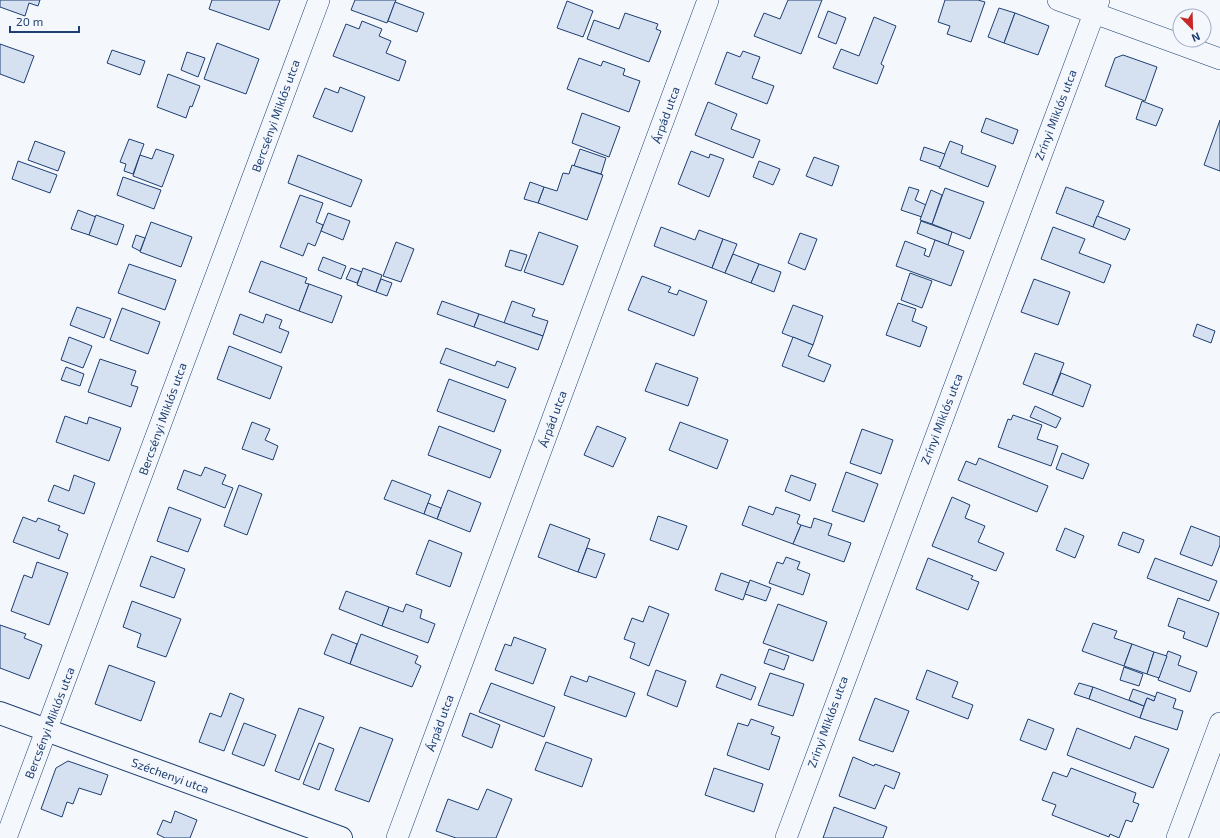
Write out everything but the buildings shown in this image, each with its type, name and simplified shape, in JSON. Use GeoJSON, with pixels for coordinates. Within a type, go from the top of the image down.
{"type":"FeatureCollection","features":[{"type":"Feature","properties":{"kind":"street","name":"Bercsényi Miklós utca"},"geometry":{"type":"LineString","coordinates":[[6,838],[319,0]]}},
{"type":"Feature","properties":{"kind":"street","name":"Árpád utca"},"geometry":{"type":"LineString","coordinates":[[397,838],[708,0]]}},
{"type":"Feature","properties":{"kind":"street"},"geometry":{"type":"LineString","coordinates":[[1058,0],[1097,7],[1220,59]]}},
{"type":"Feature","properties":{"kind":"street","name":"Zrínyi Miklós utca"},"geometry":{"type":"LineString","coordinates":[[786,838],[1097,7]]}},
{"type":"Feature","properties":{"kind":"street","name":"Széchenyi utca"},"geometry":{"type":"LineString","coordinates":[[0,713],[341,838]]}},
{"type":"Feature","properties":{"kind":"street"},"geometry":{"type":"LineString","coordinates":[[1177,838],[1214,755],[1220,723]]}}]}
